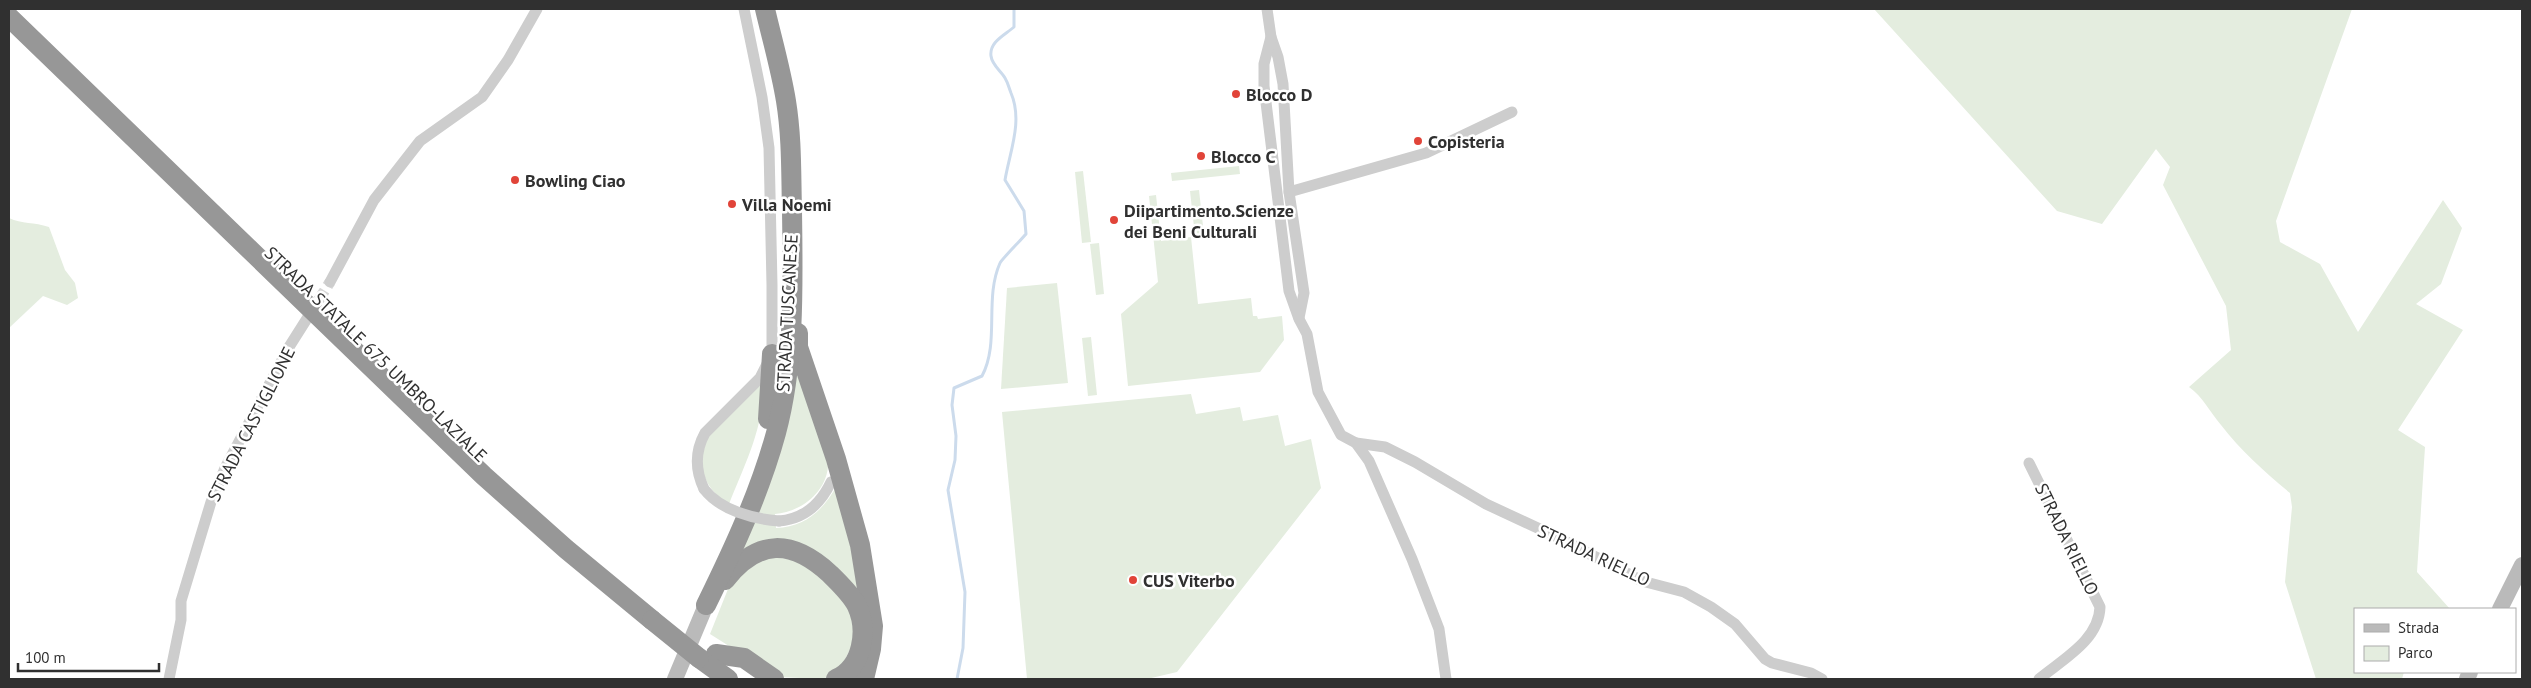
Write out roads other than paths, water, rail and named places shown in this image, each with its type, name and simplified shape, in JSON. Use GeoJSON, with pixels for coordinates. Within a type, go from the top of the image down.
{"type":"FeatureCollection","features":[{"type":"Feature","properties":{"kind":"highway","name":"STRADA STATALE 675 UMBRO-LAZIALE"},"geometry":{"type":"LineString","coordinates":[[18,9],[493,468],[656,616]]}},
{"type":"Feature","properties":{"kind":"highway","name":"STRADA TUSCANESE"},"geometry":{"type":"LineString","coordinates":[[706,604],[718,556],[759,450],[768,420],[777,367],[780,315],[779,158],[775,110],[754,9]]}},
{"type":"Feature","properties":{"kind":"highway","name":"STRADA TUSCANESE"},"geometry":{"type":"LineString","coordinates":[[706,604],[732,553],[776,434],[787,366],[792,291],[791,147],[786,101],[765,9]]}},
{"type":"Feature","properties":{"kind":"highway","name":"STRADA STATALE 675 UMBRO-LAZIALE"},"geometry":{"type":"LineString","coordinates":[[9,17],[484,476],[566,549],[706,652],[750,679]]}},
{"type":"Feature","properties":{"kind":"highway"},"geometry":{"type":"LineString","coordinates":[[792,291],[798,316],[798,347],[836,458],[860,545],[873,626],[871,649],[864,679]]}},
{"type":"Feature","properties":{"kind":"highway"},"geometry":{"type":"LineString","coordinates":[[768,420],[772,354]]}},
{"type":"Feature","properties":{"kind":"highway"},"geometry":{"type":"LineString","coordinates":[[831,482],[836,458]]}},
{"type":"Feature","properties":{"kind":"highway"},"geometry":{"type":"LineString","coordinates":[[706,604],[734,569],[753,555],[783,548],[796,550],[810,557],[848,592],[857,605],[862,624],[860,651],[842,677],[836,679]]}},
{"type":"Feature","properties":{"kind":"highway","name":"STRADA STATALE 675 UMBRO-LAZIALE"},"geometry":{"type":"LineString","coordinates":[[706,652],[728,679]]}},
{"type":"Feature","properties":{"kind":"highway"},"geometry":{"type":"LineString","coordinates":[[706,652],[744,658],[774,679]]}},
{"type":"Feature","properties":{"kind":"main road"},"geometry":{"type":"LineString","coordinates":[[2500,608],[2522,565]]}},
{"type":"Feature","properties":{"kind":"main road","name":"STRADA TUSCANESE"},"geometry":{"type":"LineString","coordinates":[[675,679],[706,604]]}},
{"type":"Feature","properties":{"kind":"street"},"geometry":{"type":"LineString","coordinates":[[330,282],[374,200],[420,141],[482,97],[508,60],[537,9]]}},
{"type":"Feature","properties":{"kind":"street","name":"STRADA TUSCANESE"},"geometry":{"type":"LineString","coordinates":[[744,9],[762,97],[768,148],[772,354]]}},
{"type":"Feature","properties":{"kind":"street"},"geometry":{"type":"LineString","coordinates":[[1268,9],[1270,36],[1264,64],[1264,86],[1289,291],[1299,319],[1307,334],[1318,392],[1341,435],[1354,442],[1369,461],[1416,567],[1439,629],[1446,679]]}},
{"type":"Feature","properties":{"kind":"street"},"geometry":{"type":"LineString","coordinates":[[1270,36],[1278,57],[1283,84],[1289,192],[1304,293],[1299,319]]}},
{"type":"Feature","properties":{"kind":"street"},"geometry":{"type":"LineString","coordinates":[[1289,192],[1426,153],[1512,112]]}},
{"type":"Feature","properties":{"kind":"street","name":"STRADA CASTIGLIONE"},"geometry":{"type":"LineString","coordinates":[[169,679],[181,620],[181,601],[211,502],[224,468],[289,347],[308,317]]}},
{"type":"Feature","properties":{"kind":"street"},"geometry":{"type":"LineString","coordinates":[[772,354],[760,378],[705,433],[701,441],[698,467],[704,489],[713,499],[727,507],[763,520],[778,521],[800,516],[810,510],[824,495],[831,482]]}},
{"type":"Feature","properties":{"kind":"street","name":"STRADA RIELLO"},"geometry":{"type":"LineString","coordinates":[[1354,442],[1385,447],[1415,462],[1486,504],[1642,581],[1684,592],[1711,606],[1735,624],[1765,659],[1772,663],[1811,673],[1822,679]]}},
{"type":"Feature","properties":{"kind":"street","name":"STRADA RIELLO"},"geometry":{"type":"LineString","coordinates":[[2030,463],[2100,606],[2100,620],[2094,631],[2039,679]]}},
{"type":"Feature","properties":{"kind":"waterway"},"geometry":{"type":"LineString","coordinates":[[957,679],[963,648],[965,592],[948,490],[955,460],[956,436],[952,405],[954,388],[982,376],[990,349],[995,277],[1001,261],[1026,234],[1024,211],[1005,180],[1016,125],[1016,114],[1006,80],[991,56],[992,47],[995,43],[1014,27],[1014,9]]}},
{"type":"Feature","properties":{"kind":"tunnel"},"geometry":{"type":"LineString","coordinates":[[310,314],[330,282]]}},
{"type":"Feature","properties":{"kind":"place","name":"Blocco D"},"geometry":{"type":"Point","coordinates":[1236,94]}},
{"type":"Feature","properties":{"kind":"place","name":"Copisteria"},"geometry":{"type":"Point","coordinates":[1418,141]}},
{"type":"Feature","properties":{"kind":"place","name":"Blocco C"},"geometry":{"type":"Point","coordinates":[1201,156]}},
{"type":"Feature","properties":{"kind":"place","name":"Bowling Ciao"},"geometry":{"type":"Point","coordinates":[515,180]}},
{"type":"Feature","properties":{"kind":"place","name":"Villa Noemi"},"geometry":{"type":"Point","coordinates":[732,204]}},
{"type":"Feature","properties":{"kind":"place","name":"Diipartimento.Scienze dei Beni Culturali"},"geometry":{"type":"Point","coordinates":[1114,220]}},
{"type":"Feature","properties":{"kind":"place","name":"CUS Viterbo"},"geometry":{"type":"Point","coordinates":[1133,580]}}]}
